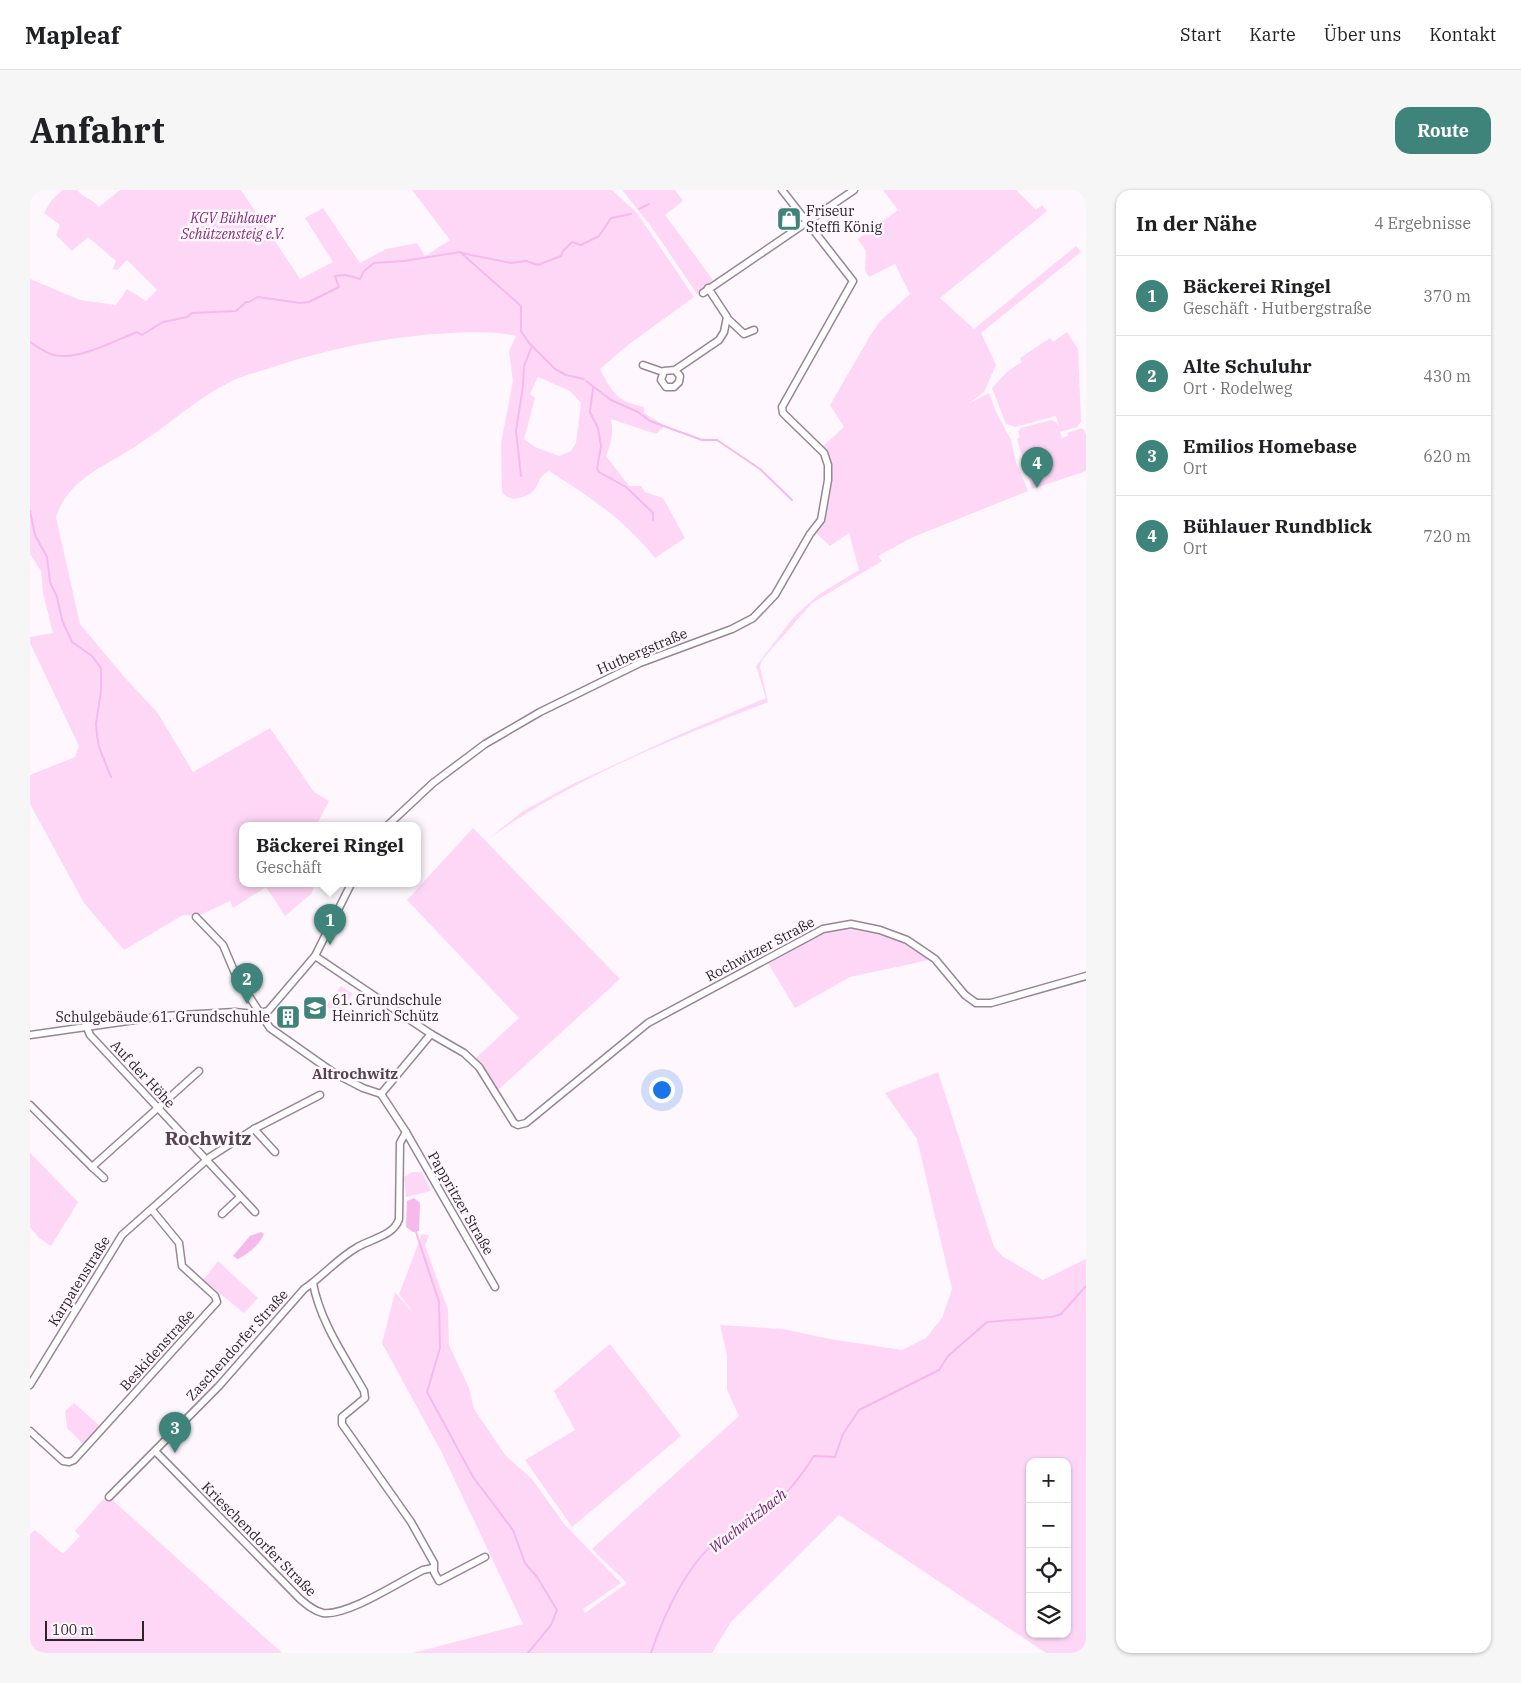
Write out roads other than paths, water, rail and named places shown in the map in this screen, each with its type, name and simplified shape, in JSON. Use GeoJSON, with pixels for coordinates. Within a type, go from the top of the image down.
{"type":"FeatureCollection","features":[{"type":"Feature","properties":{"kind":"street"},"geometry":{"type":"LineString","coordinates":[[782,190],[807,222]]}},
{"type":"Feature","properties":{"kind":"street"},"geometry":{"type":"LineString","coordinates":[[754,330],[744,334],[728,320],[723,308],[706,291],[854,190]]}},
{"type":"Feature","properties":{"kind":"street","name":"Hutbergstraße"},"geometry":{"type":"LineString","coordinates":[[391,822],[433,783],[485,744],[540,712],[640,663],[732,629],[753,618],[775,595],[810,534],[821,520],[829,471],[826,459],[820,448],[782,410],[852,285],[852,277],[807,222]]}},
{"type":"Feature","properties":{"kind":"street"},"geometry":{"type":"LineString","coordinates":[[675,370],[719,340],[728,320]]}},
{"type":"Feature","properties":{"kind":"street"},"geometry":{"type":"LineString","coordinates":[[643,365],[663,372],[669,369],[675,370],[679,374],[680,380],[672,388],[666,387],[662,383],[663,372]]}},
{"type":"Feature","properties":{"kind":"street"},"geometry":{"type":"LineString","coordinates":[[30,1035],[86,1025],[163,1016],[235,1012],[262,1013],[272,1007],[315,956],[350,887]]}},
{"type":"Feature","properties":{"kind":"street"},"geometry":{"type":"LineString","coordinates":[[196,917],[223,945],[237,978],[262,1013],[270,1028],[348,1080],[381,1094],[406,1132]]}},
{"type":"Feature","properties":{"kind":"street","name":"Rochwitzer Straße"},"geometry":{"type":"LineString","coordinates":[[431,1034],[455,1047],[473,1060],[514,1123],[518,1125],[526,1123],[648,1023],[823,929],[851,924],[880,930],[907,940],[935,959],[965,995],[976,1003],[991,1003],[1086,976]]}},
{"type":"Feature","properties":{"kind":"street"},"geometry":{"type":"LineString","coordinates":[[315,956],[431,1034],[381,1094]]}},
{"type":"Feature","properties":{"kind":"street","name":"Auf der Höhe"},"geometry":{"type":"LineString","coordinates":[[86,1025],[90,1035],[206,1160]]}},
{"type":"Feature","properties":{"kind":"street"},"geometry":{"type":"LineString","coordinates":[[92,1167],[199,1071]]}},
{"type":"Feature","properties":{"kind":"street","name":"Karpatenstraße"},"geometry":{"type":"LineString","coordinates":[[30,1385],[122,1235],[206,1160],[254,1129],[320,1095]]}},
{"type":"Feature","properties":{"kind":"street"},"geometry":{"type":"LineString","coordinates":[[30,1105],[104,1178]]}},
{"type":"Feature","properties":{"kind":"street"},"geometry":{"type":"LineString","coordinates":[[254,1129],[275,1152]]}},
{"type":"Feature","properties":{"kind":"street","name":"Zaschendorfer Straße"},"geometry":{"type":"LineString","coordinates":[[109,1497],[156,1452],[219,1386],[304,1289],[354,1249],[390,1232],[397,1226],[399,1219],[400,1143],[406,1132]]}},
{"type":"Feature","properties":{"kind":"street","name":"Pappritzer Straße"},"geometry":{"type":"LineString","coordinates":[[406,1132],[495,1287]]}},
{"type":"Feature","properties":{"kind":"street"},"geometry":{"type":"LineString","coordinates":[[206,1160],[239,1198],[255,1212]]}},
{"type":"Feature","properties":{"kind":"street"},"geometry":{"type":"LineString","coordinates":[[222,1214],[239,1198]]}},
{"type":"Feature","properties":{"kind":"street","name":"Beskidenstraße"},"geometry":{"type":"LineString","coordinates":[[30,1431],[64,1460],[69,1462],[74,1460],[217,1302],[215,1296],[182,1266],[179,1243],[152,1210]]}},
{"type":"Feature","properties":{"kind":"street"},"geometry":{"type":"LineString","coordinates":[[313,1283],[316,1300],[324,1318],[364,1391],[365,1398],[342,1417],[342,1424],[411,1522],[434,1563],[433,1568],[439,1581],[485,1557]]}},
{"type":"Feature","properties":{"kind":"street","name":"Krieschendorfer Straße"},"geometry":{"type":"LineString","coordinates":[[156,1452],[311,1608],[321,1612],[345,1610],[423,1570],[433,1568]]}},
{"type":"Feature","properties":{"kind":"waterway"},"geometry":{"type":"LineString","coordinates":[[639,209],[649,204]]}},
{"type":"Feature","properties":{"kind":"waterway"},"geometry":{"type":"LineString","coordinates":[[461,253],[511,263],[526,261],[538,265],[561,256],[563,251],[572,242],[581,245],[599,236],[611,218],[631,214]]}},
{"type":"Feature","properties":{"kind":"waterway"},"geometry":{"type":"LineString","coordinates":[[30,342],[54,355],[74,355],[97,349],[137,332],[142,335],[163,322],[187,317],[192,313],[236,311],[246,302],[258,297],[300,303],[309,302],[339,287],[335,276],[345,275],[360,279],[364,271],[374,263],[404,261],[460,252],[521,306],[521,331],[529,343],[555,369],[566,375],[584,379]]}},
{"type":"Feature","properties":{"kind":"waterway"},"geometry":{"type":"LineString","coordinates":[[521,476],[516,431],[524,366],[532,346]]}},
{"type":"Feature","properties":{"kind":"waterway"},"geometry":{"type":"LineString","coordinates":[[586,381],[611,400],[638,412],[650,421],[702,440],[717,440],[760,469],[792,500]]}},
{"type":"Feature","properties":{"kind":"waterway"},"geometry":{"type":"LineString","coordinates":[[593,388],[590,412],[598,428],[601,446],[597,468],[599,472],[626,487],[653,513],[653,520]]}},
{"type":"Feature","properties":{"kind":"waterway"},"geometry":{"type":"LineString","coordinates":[[30,511],[35,535],[47,557],[50,582],[57,597],[62,620],[72,642],[92,656],[101,668],[101,691],[96,724],[97,735],[99,747],[111,777]]}},
{"type":"Feature","properties":{"kind":"waterway"},"geometry":{"type":"LineString","coordinates":[[416,1232],[439,1302],[440,1348],[427,1392],[473,1477],[513,1530],[525,1563],[537,1577],[557,1610],[551,1625],[528,1653]]}},
{"type":"Feature","properties":{"kind":"waterway","name":"Wachwitzbach"},"geometry":{"type":"LineString","coordinates":[[651,1653],[663,1621],[679,1588],[700,1558],[725,1535],[739,1530],[772,1507],[791,1488],[814,1456],[835,1457],[843,1434],[859,1410],[939,1370],[948,1356],[987,1322],[1052,1317],[1061,1314],[1086,1286]]}},
{"type":"Feature","properties":{"kind":"place","name":"Friseur Steffi König"},"geometry":{"type":"Point","coordinates":[789,219]}},
{"type":"Feature","properties":{"kind":"place","name":"Bühlauer Rundblick"},"geometry":{"type":"Point","coordinates":[1037,488]}},
{"type":"Feature","properties":{"kind":"place","name":"Bäckerei Ringel"},"geometry":{"type":"Point","coordinates":[330,945]}},
{"type":"Feature","properties":{"kind":"place","name":"Alte Schuluhr"},"geometry":{"type":"Point","coordinates":[247,1004]}},
{"type":"Feature","properties":{"kind":"place","name":"61. Grundschule Heinrich Schütz"},"geometry":{"type":"Point","coordinates":[315,1008]}},
{"type":"Feature","properties":{"kind":"place","name":"Schulgebäude 61. Grundschuhle"},"geometry":{"type":"Point","coordinates":[288,1017]}},
{"type":"Feature","properties":{"kind":"place","name":"Emilios Homebase"},"geometry":{"type":"Point","coordinates":[175,1453]}},
{"type":"Feature","properties":{"kind":"district","name":"Altrochwitz"},"geometry":{"type":"Point","coordinates":[355,1074]}},
{"type":"Feature","properties":{"kind":"district","name":"Rochwitz"},"geometry":{"type":"Point","coordinates":[208,1138]}},
{"type":"Feature","properties":{"kind":"park label","name":"KGV Bühlauer Schützensteig e.V."},"geometry":{"type":"Point","coordinates":[233,226]}}]}
